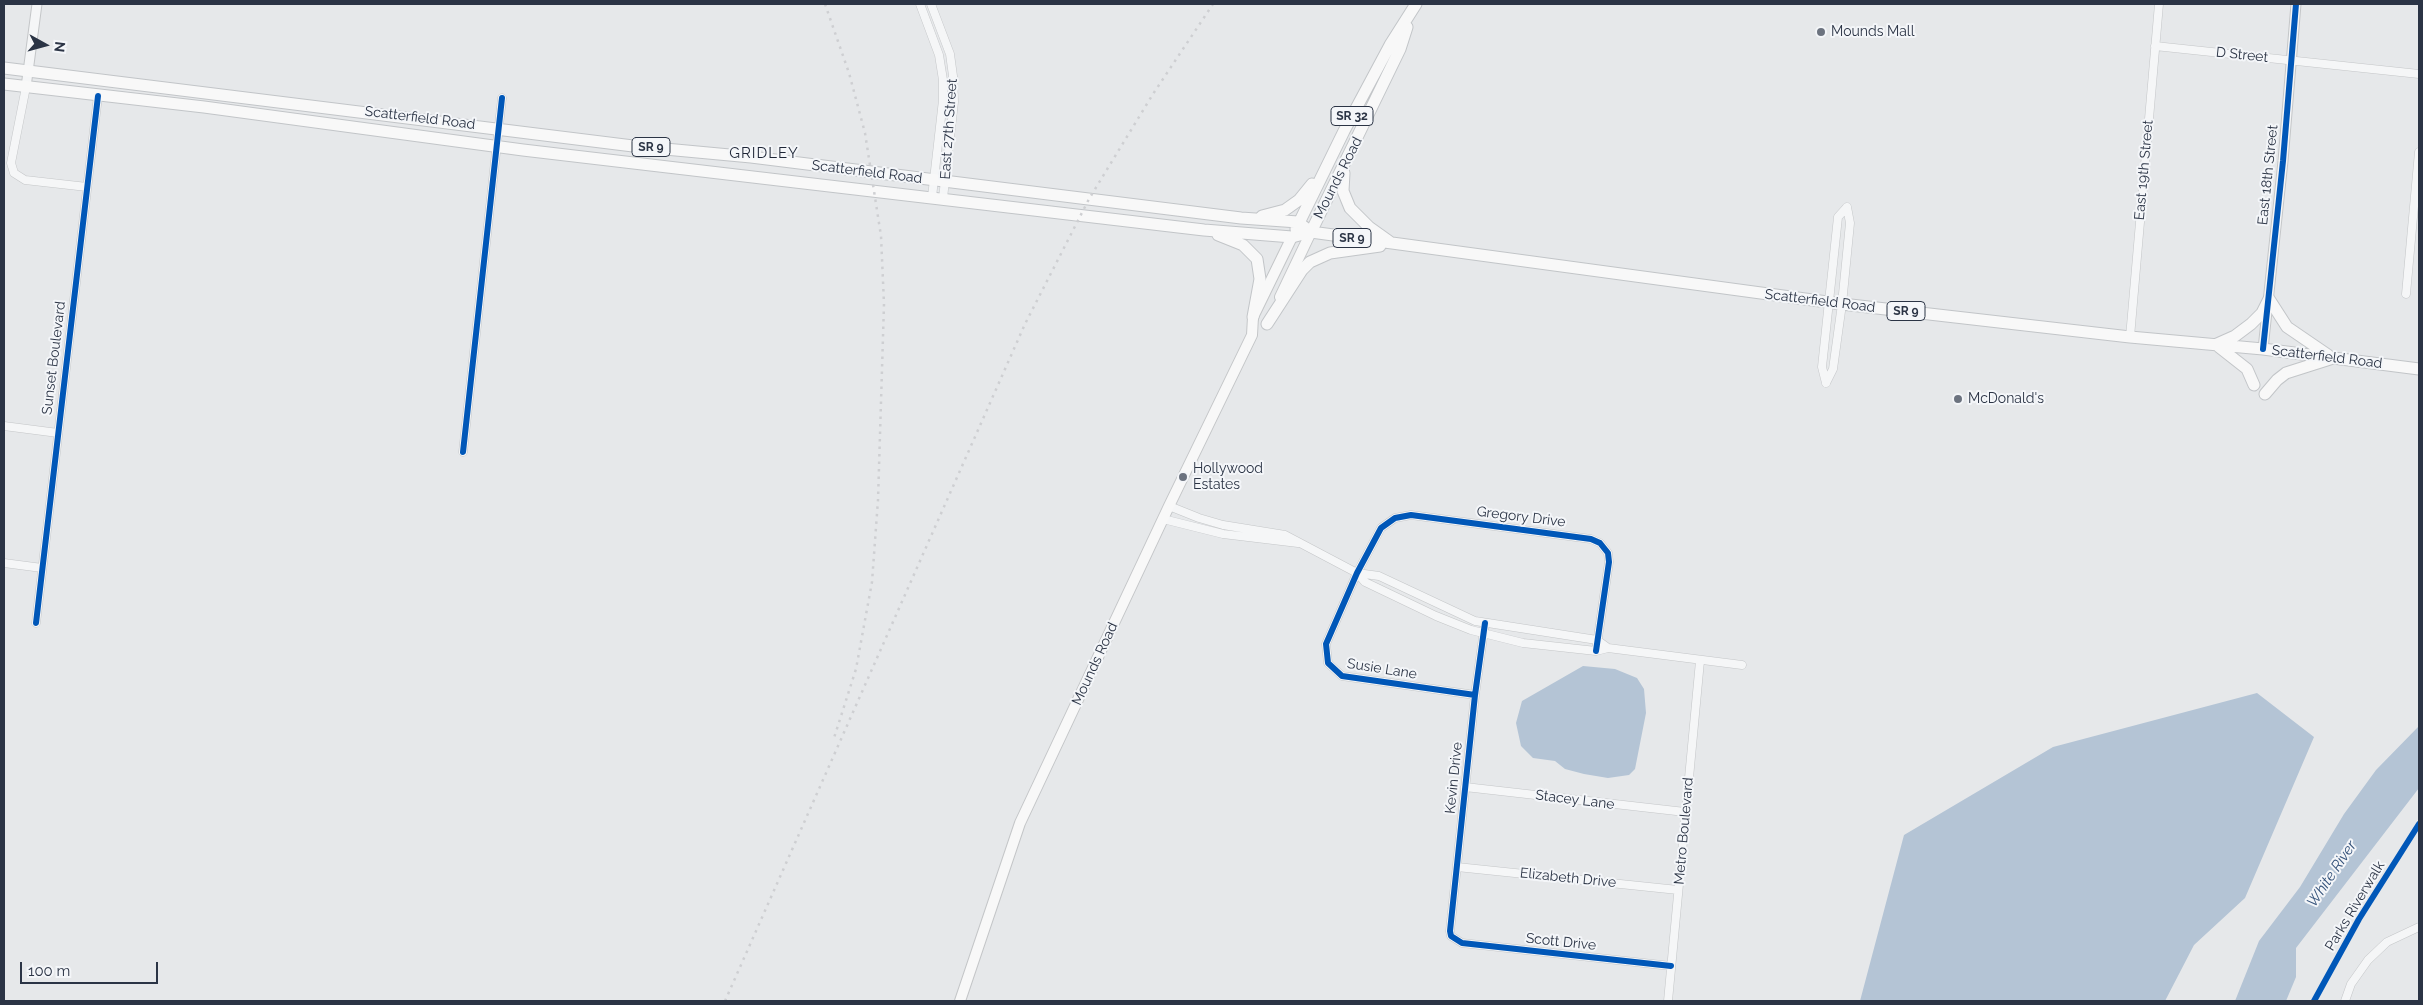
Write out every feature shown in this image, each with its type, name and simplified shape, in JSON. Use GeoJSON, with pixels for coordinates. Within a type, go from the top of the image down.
{"type":"FeatureCollection","features":[{"type":"Feature","properties":{"kind":"main road","name":"Mounds Road"},"geometry":{"type":"LineString","coordinates":[[960,1001],[1020,823],[1169,506],[1252,335],[1253,317],[1298,222],[1390,45],[1414,9]]}},
{"type":"Feature","properties":{"kind":"main road","name":"Mounds Road"},"geometry":{"type":"LineString","coordinates":[[1252,335],[1267,324],[1400,50],[1414,9]]}},
{"type":"Feature","properties":{"kind":"main road","name":"Scatterfield Road"},"geometry":{"type":"LineString","coordinates":[[4,68],[1241,218],[1298,222],[1311,232]]}},
{"type":"Feature","properties":{"kind":"main road","name":"Scatterfield Road"},"geometry":{"type":"LineString","coordinates":[[4,84],[204,107],[497,146],[1204,230],[1292,238],[1311,232],[1842,304],[2130,337],[2263,349],[2419,369]]}},
{"type":"Feature","properties":{"kind":"main road"},"geometry":{"type":"LineString","coordinates":[[1241,218],[1279,212],[1293,205],[1303,196],[1329,160]]}},
{"type":"Feature","properties":{"kind":"main road","name":"SR 32"},"geometry":{"type":"LineString","coordinates":[[1344,167],[1343,191],[1346,202],[1360,219],[1394,244]]}},
{"type":"Feature","properties":{"kind":"main road"},"geometry":{"type":"LineString","coordinates":[[1204,230],[1242,245],[1257,259],[1260,279],[1253,317]]}},
{"type":"Feature","properties":{"kind":"main road"},"geometry":{"type":"LineString","coordinates":[[1267,324],[1302,270],[1315,259],[1330,253],[1394,244]]}},
{"type":"Feature","properties":{"kind":"main road"},"geometry":{"type":"LineString","coordinates":[[2215,345],[2235,336],[2251,324],[2262,313],[2269,299],[2288,327],[2320,351],[2334,358]]}},
{"type":"Feature","properties":{"kind":"main road"},"geometry":{"type":"LineString","coordinates":[[2215,345],[2224,349],[2238,360],[2246,369],[2254,385]]}},
{"type":"Feature","properties":{"kind":"main road"},"geometry":{"type":"LineString","coordinates":[[2265,394],[2286,373],[2334,358]]}},
{"type":"Feature","properties":{"kind":"street"},"geometry":{"type":"LineString","coordinates":[[37,4],[26,87],[12,163],[14,173],[25,180],[87,186]]}},
{"type":"Feature","properties":{"kind":"street","name":"East 27th Street"},"geometry":{"type":"LineString","coordinates":[[920,4],[939,55],[943,80],[938,197]]}},
{"type":"Feature","properties":{"kind":"street","name":"East 27th Street"},"geometry":{"type":"LineString","coordinates":[[931,4],[950,54],[954,76],[954,102],[938,197]]}},
{"type":"Feature","properties":{"kind":"street","name":"East 19th Street"},"geometry":{"type":"LineString","coordinates":[[2130,337],[2159,4]]}},
{"type":"Feature","properties":{"kind":"street","name":"East 18th Street"},"geometry":{"type":"LineString","coordinates":[[2263,349],[2296,4]]}},
{"type":"Feature","properties":{"kind":"street","name":"D Street"},"geometry":{"type":"LineString","coordinates":[[2155,46],[2419,74]]}},
{"type":"Feature","properties":{"kind":"street","name":"Sunset Boulevard"},"geometry":{"type":"LineString","coordinates":[[36,623],[98,96]]}},
{"type":"Feature","properties":{"kind":"street"},"geometry":{"type":"LineString","coordinates":[[463,452],[502,98]]}},
{"type":"Feature","properties":{"kind":"street"},"geometry":{"type":"LineString","coordinates":[[2406,294],[2419,152]]}},
{"type":"Feature","properties":{"kind":"street"},"geometry":{"type":"LineString","coordinates":[[1847,207],[1850,224],[1842,304],[1833,369],[1826,384],[1822,367],[1838,217],[1847,207]]}},
{"type":"Feature","properties":{"kind":"street"},"geometry":{"type":"LineString","coordinates":[[4,426],[58,433]]}},
{"type":"Feature","properties":{"kind":"street"},"geometry":{"type":"LineString","coordinates":[[1169,506],[1223,525],[1285,534],[1357,573],[1379,576],[1475,621],[1597,640],[1608,648]]}},
{"type":"Feature","properties":{"kind":"street","name":"Gregory Drive"},"geometry":{"type":"LineString","coordinates":[[1357,573],[1381,528],[1388,522],[1403,516],[1595,540],[1604,546],[1609,562],[1596,651]]}},
{"type":"Feature","properties":{"kind":"street"},"geometry":{"type":"LineString","coordinates":[[1163,519],[1223,534],[1302,544]]}},
{"type":"Feature","properties":{"kind":"street"},"geometry":{"type":"LineString","coordinates":[[4,563],[42,568]]}},
{"type":"Feature","properties":{"kind":"street"},"geometry":{"type":"LineString","coordinates":[[1357,573],[1365,582],[1436,616],[1484,633],[1523,643],[1596,651],[1608,648],[1742,665]]}},
{"type":"Feature","properties":{"kind":"street","name":"Susie Lane"},"geometry":{"type":"LineString","coordinates":[[1357,573],[1326,644],[1326,655],[1332,670],[1342,676],[1475,695]]}},
{"type":"Feature","properties":{"kind":"street","name":"Kevin Drive"},"geometry":{"type":"LineString","coordinates":[[1451,936],[1475,695],[1486,623]]}},
{"type":"Feature","properties":{"kind":"street","name":"Metro Boulevard"},"geometry":{"type":"LineString","coordinates":[[1668,1001],[1700,661]]}},
{"type":"Feature","properties":{"kind":"street","name":"Stacey Lane"},"geometry":{"type":"LineString","coordinates":[[1465,787],[1685,812]]}},
{"type":"Feature","properties":{"kind":"street","name":"Elizabeth Drive"},"geometry":{"type":"LineString","coordinates":[[1457,866],[1678,890]]}},
{"type":"Feature","properties":{"kind":"street"},"geometry":{"type":"LineString","coordinates":[[2345,1001],[2351,984],[2368,960],[2387,942],[2419,928]]}},
{"type":"Feature","properties":{"kind":"street","name":"Scott Drive"},"geometry":{"type":"LineString","coordinates":[[1451,936],[1462,943],[1671,966]]}},
{"type":"Feature","properties":{"kind":"water"},"geometry":{"type":"Polygon","coordinates":[[[1583,666],[1615,669],[1637,678],[1644,689],[1646,713],[1635,769],[1629,775],[1608,778],[1565,769],[1555,761],[1533,758],[1521,746],[1516,723],[1522,701],[1583,666]]]}},
{"type":"Feature","properties":{"kind":"water"},"geometry":{"type":"Polygon","coordinates":[[[2257,693],[2314,737],[2245,898],[2194,945],[2165,1001],[1860,1001],[1904,835],[2053,747],[2257,693]]]}},
{"type":"Feature","properties":{"kind":"water","name":"White River"},"geometry":{"type":"Polygon","coordinates":[[[2419,726],[2419,788],[2296,948],[2296,977],[2286,1001],[2235,1001],[2259,941],[2300,887],[2344,814],[2376,770],[2419,726]]]}},
{"type":"Feature","properties":{"kind":"railway"},"geometry":{"type":"LineString","coordinates":[[825,4],[849,73],[865,133],[881,236],[884,304],[878,500],[872,582],[856,669],[834,738]]}},
{"type":"Feature","properties":{"kind":"railway"},"geometry":{"type":"LineString","coordinates":[[725,1001],[1025,324],[1089,199],[1153,94],[1213,4]]}},
{"type":"Feature","properties":{"kind":"cycle path"},"geometry":{"type":"LineString","coordinates":[[2263,349],[2283,161],[2296,4]]}},
{"type":"Feature","properties":{"kind":"cycle path"},"geometry":{"type":"LineString","coordinates":[[36,623],[98,96]]}},
{"type":"Feature","properties":{"kind":"cycle path"},"geometry":{"type":"LineString","coordinates":[[463,452],[502,98]]}},
{"type":"Feature","properties":{"kind":"cycle path"},"geometry":{"type":"LineString","coordinates":[[1475,695],[1342,676],[1328,663],[1326,644],[1357,573],[1381,528],[1395,518],[1411,515],[1591,539],[1600,543],[1608,553],[1609,562],[1596,651]]}},
{"type":"Feature","properties":{"kind":"cycle path"},"geometry":{"type":"LineString","coordinates":[[1485,623],[1475,695],[1451,936],[1462,943],[1671,966]]}},
{"type":"Feature","properties":{"kind":"cycle path","name":"Parks Riverwalk"},"geometry":{"type":"LineString","coordinates":[[2314,1001],[2359,919],[2419,824]]}},
{"type":"Feature","properties":{"kind":"place","name":"Mounds Mall"},"geometry":{"type":"Point","coordinates":[1821,32]}},
{"type":"Feature","properties":{"kind":"place","name":"McDonald's"},"geometry":{"type":"Point","coordinates":[1958,399]}},
{"type":"Feature","properties":{"kind":"place","name":"Hollywood Estates"},"geometry":{"type":"Point","coordinates":[1183,477]}},
{"type":"Feature","properties":{"kind":"district","name":"GRIDLEY"},"geometry":{"type":"Point","coordinates":[764,153]}}]}
